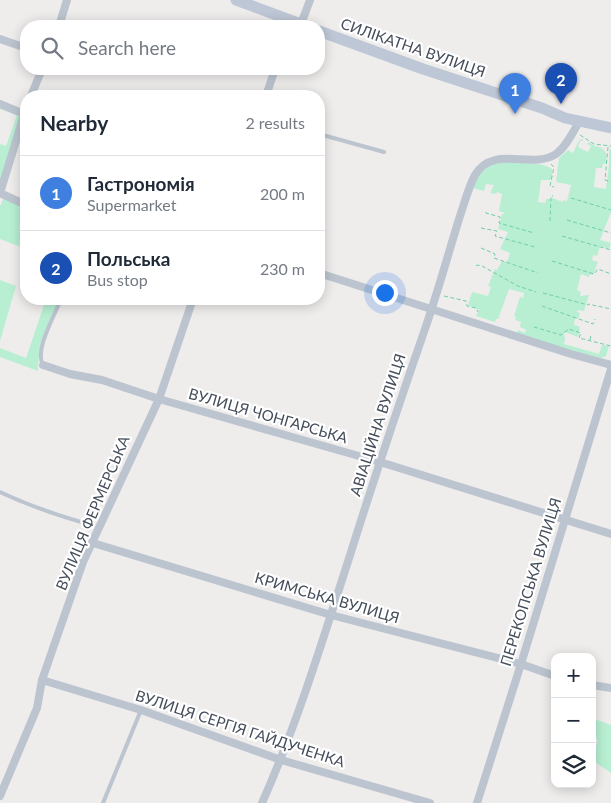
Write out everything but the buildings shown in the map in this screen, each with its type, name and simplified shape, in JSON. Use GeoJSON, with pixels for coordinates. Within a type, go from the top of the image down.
{"type":"FeatureCollection","features":[{"type":"Feature","properties":{"kind":"street"},"geometry":{"type":"LineString","coordinates":[[61,20],[67,0]]}},
{"type":"Feature","properties":{"kind":"street"},"geometry":{"type":"LineString","coordinates":[[236,0],[287,20]]}},
{"type":"Feature","properties":{"kind":"street"},"geometry":{"type":"LineString","coordinates":[[299,20],[310,0]]}},
{"type":"Feature","properties":{"kind":"street","name":"СИЛІКАТНА ВУЛИЦЯ"},"geometry":{"type":"LineString","coordinates":[[325,33],[423,69],[542,108],[565,118],[576,126],[610,129]]}},
{"type":"Feature","properties":{"kind":"street"},"geometry":{"type":"LineString","coordinates":[[0,39],[20,46]]}},
{"type":"Feature","properties":{"kind":"street"},"geometry":{"type":"LineString","coordinates":[[33,90],[40,75]]}},
{"type":"Feature","properties":{"kind":"street"},"geometry":{"type":"LineString","coordinates":[[268,90],[273,75]]}},
{"type":"Feature","properties":{"kind":"street"},"geometry":{"type":"LineString","coordinates":[[0,104],[20,110]]}},
{"type":"Feature","properties":{"kind":"street"},"geometry":{"type":"LineString","coordinates":[[545,158],[554,155],[560,150],[576,126]]}},
{"type":"Feature","properties":{"kind":"street"},"geometry":{"type":"LineString","coordinates":[[20,127],[0,193],[20,202]]}},
{"type":"Feature","properties":{"kind":"street","name":"АВІАЦІЙНА ВУЛИЦЯ"},"geometry":{"type":"LineString","coordinates":[[262,803],[281,760],[331,615],[460,216],[475,175],[482,166],[490,161],[507,158],[545,158]]}},
{"type":"Feature","properties":{"kind":"street"},"geometry":{"type":"LineString","coordinates":[[325,276],[611,367]]}},
{"type":"Feature","properties":{"kind":"street","name":"ВУЛИЦЯ ФЕРМЕРСЬКА"},"geometry":{"type":"LineString","coordinates":[[0,796],[37,708],[42,680],[83,562],[159,399],[191,305]]}},
{"type":"Feature","properties":{"kind":"street","name":"ВУЛИЦЯ ЧОНГАРСЬКА"},"geometry":{"type":"LineString","coordinates":[[43,366],[70,374],[102,380],[159,399],[380,462],[611,534]]}},
{"type":"Feature","properties":{"kind":"street","name":"ПЕРЕКОПСЬКА ВУЛИЦЯ"},"geometry":{"type":"LineString","coordinates":[[477,803],[611,367]]}},
{"type":"Feature","properties":{"kind":"street","name":"КРИМСЬКА ВУЛИЦЯ"},"geometry":{"type":"LineString","coordinates":[[93,543],[331,615],[521,664],[551,675]]}},
{"type":"Feature","properties":{"kind":"street","name":"ВУЛИЦЯ СЕРГІЯ ГАЙДУЧЕНКА"},"geometry":{"type":"LineString","coordinates":[[42,680],[141,710],[281,760],[430,803]]}},
{"type":"Feature","properties":{"kind":"street"},"geometry":{"type":"LineString","coordinates":[[596,686],[611,688]]}},
{"type":"Feature","properties":{"kind":"lane"},"geometry":{"type":"LineString","coordinates":[[325,136],[384,152]]}},
{"type":"Feature","properties":{"kind":"lane","name":"ВУЛИЦЯ ЧОНГАРСЬКА"},"geometry":{"type":"LineString","coordinates":[[43,366],[40,352],[58,305]]}},
{"type":"Feature","properties":{"kind":"lane"},"geometry":{"type":"LineString","coordinates":[[0,492],[33,507],[100,528]]}},
{"type":"Feature","properties":{"kind":"lane"},"geometry":{"type":"LineString","coordinates":[[103,803],[141,710]]}},
{"type":"Feature","properties":{"kind":"path"},"geometry":{"type":"LineString","coordinates":[[576,126],[594,144],[610,146],[605,180],[611,182]]}},
{"type":"Feature","properties":{"kind":"path"},"geometry":{"type":"LineString","coordinates":[[545,158],[554,167],[550,186],[554,187]]}},
{"type":"Feature","properties":{"kind":"path"},"geometry":{"type":"LineString","coordinates":[[550,221],[551,196],[553,196]]}},
{"type":"Feature","properties":{"kind":"path"},"geometry":{"type":"LineString","coordinates":[[571,198],[611,210]]}},
{"type":"Feature","properties":{"kind":"path"},"geometry":{"type":"LineString","coordinates":[[486,212],[500,217],[499,223],[534,233]]}},
{"type":"Feature","properties":{"kind":"path"},"geometry":{"type":"LineString","coordinates":[[567,220],[611,232]]}},
{"type":"Feature","properties":{"kind":"path"},"geometry":{"type":"LineString","coordinates":[[481,228],[497,231],[495,236],[535,247]]}},
{"type":"Feature","properties":{"kind":"path"},"geometry":{"type":"LineString","coordinates":[[562,236],[611,250]]}},
{"type":"Feature","properties":{"kind":"path"},"geometry":{"type":"LineString","coordinates":[[481,248],[495,254],[494,258],[538,273]]}},
{"type":"Feature","properties":{"kind":"path"},"geometry":{"type":"LineString","coordinates":[[552,260],[594,274],[598,270],[611,274]]}},
{"type":"Feature","properties":{"kind":"path"},"geometry":{"type":"LineString","coordinates":[[476,266],[482,266],[518,286],[536,292]]}},
{"type":"Feature","properties":{"kind":"path"},"geometry":{"type":"LineString","coordinates":[[445,291],[443,295],[466,301],[468,306],[476,308],[478,312]]}},
{"type":"Feature","properties":{"kind":"path"},"geometry":{"type":"LineString","coordinates":[[543,293],[577,303],[611,309]]}},
{"type":"Feature","properties":{"kind":"path"},"geometry":{"type":"LineString","coordinates":[[542,306],[593,324],[595,319]]}},
{"type":"Feature","properties":{"kind":"path"},"geometry":{"type":"LineString","coordinates":[[534,327],[561,335],[570,329],[581,333],[579,338],[611,346]]}},
{"type":"Feature","properties":{"kind":"path"},"geometry":{"type":"LineString","coordinates":[[590,340],[591,335]]}},
{"type":"Feature","properties":{"kind":"green space"},"geometry":{"type":"Polygon","coordinates":[[[0,100],[20,109],[20,123],[0,185],[0,144],[6,146],[17,115],[0,109],[0,100]]]}},
{"type":"Feature","properties":{"kind":"green space"},"geometry":{"type":"Polygon","coordinates":[[[581,139],[583,139],[578,147],[588,152],[591,146],[587,144],[589,142],[602,148],[606,153],[607,163],[603,164],[602,168],[596,168],[594,187],[606,189],[609,150],[611,149],[611,212],[600,240],[611,243],[609,249],[600,246],[597,256],[593,255],[592,260],[598,262],[593,275],[590,274],[589,277],[581,274],[577,290],[581,292],[580,296],[589,295],[584,311],[578,310],[577,312],[580,313],[578,319],[575,318],[574,325],[580,327],[578,337],[565,332],[564,344],[599,354],[602,345],[609,346],[606,356],[601,358],[562,348],[517,333],[518,330],[525,333],[526,330],[520,327],[521,322],[515,320],[516,317],[514,316],[520,297],[523,298],[524,293],[509,289],[498,319],[495,322],[476,316],[479,310],[468,305],[472,292],[488,296],[491,287],[488,286],[495,269],[497,270],[502,261],[507,262],[510,253],[500,249],[508,232],[498,229],[502,214],[505,213],[499,211],[502,194],[497,192],[496,194],[490,193],[494,185],[486,184],[484,191],[473,188],[477,179],[487,167],[500,162],[542,165],[552,169],[552,180],[541,180],[538,202],[545,203],[546,199],[552,198],[563,202],[563,200],[567,201],[571,185],[556,182],[559,158],[568,150],[573,153],[581,139]]]}},
{"type":"Feature","properties":{"kind":"green space"},"geometry":{"type":"Polygon","coordinates":[[[4,198],[20,204],[20,247],[0,239],[0,206],[4,198]]]}},
{"type":"Feature","properties":{"kind":"green space"},"geometry":{"type":"Polygon","coordinates":[[[0,280],[16,286],[0,341],[0,280]]]}},
{"type":"Feature","properties":{"kind":"green space"},"geometry":{"type":"Polygon","coordinates":[[[44,305],[57,305],[42,342],[38,371],[0,357],[0,348],[26,358],[44,305]]]}},
{"type":"Feature","properties":{"kind":"green space"},"geometry":{"type":"Polygon","coordinates":[[[596,719],[611,725],[611,773],[596,763],[598,740],[596,739],[596,719]]]}},
{"type":"Feature","properties":{"kind":"place","name":"Польська"},"geometry":{"type":"Point","coordinates":[561,104]}},
{"type":"Feature","properties":{"kind":"place","name":"Гастрономія"},"geometry":{"type":"Point","coordinates":[515,114]}}]}
